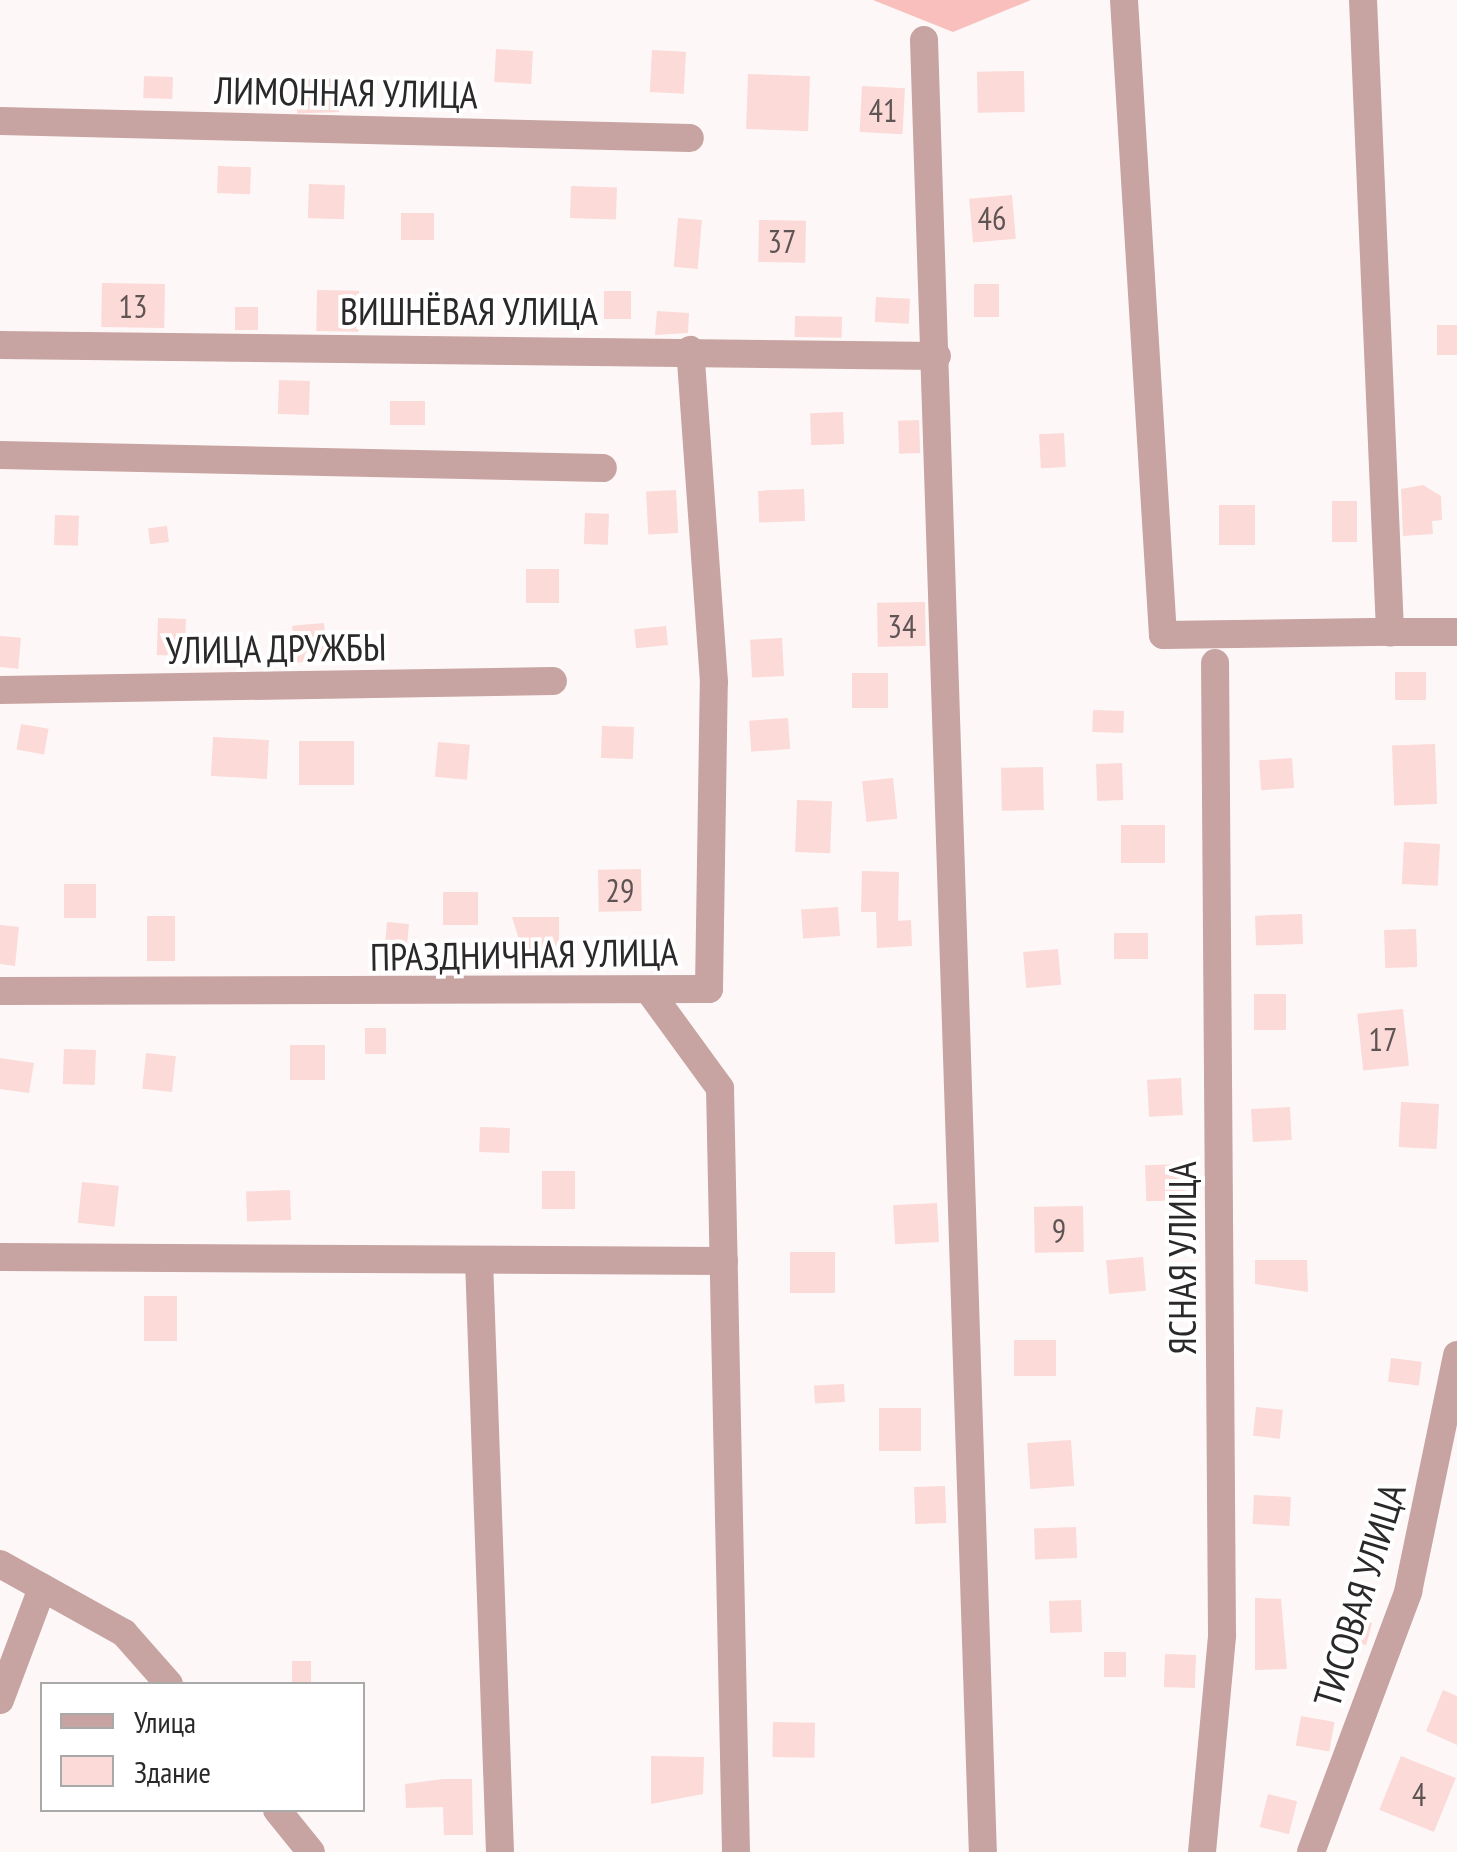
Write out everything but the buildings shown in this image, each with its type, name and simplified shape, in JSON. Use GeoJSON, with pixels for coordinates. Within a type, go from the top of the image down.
{"type":"FeatureCollection","features":[{"type":"Feature","properties":{"kind":"street"},"geometry":{"type":"LineString","coordinates":[[1124,0],[1164,635],[1457,632]]}},
{"type":"Feature","properties":{"kind":"street"},"geometry":{"type":"LineString","coordinates":[[1363,0],[1390,632]]}},
{"type":"Feature","properties":{"kind":"street"},"geometry":{"type":"LineString","coordinates":[[924,40],[983,1852]]}},
{"type":"Feature","properties":{"kind":"street","name":"ЛИМОННАЯ УЛИЦА"},"geometry":{"type":"LineString","coordinates":[[0,122],[690,138]]}},
{"type":"Feature","properties":{"kind":"street","name":"ВИШНЁВАЯ УЛИЦА"},"geometry":{"type":"LineString","coordinates":[[0,345],[690,350],[936,356]]}},
{"type":"Feature","properties":{"kind":"street","name":"ПРАЗДНИЧНАЯ УЛИЦА"},"geometry":{"type":"LineString","coordinates":[[0,991],[650,992],[709,988],[714,682],[690,350]]}},
{"type":"Feature","properties":{"kind":"street"},"geometry":{"type":"LineString","coordinates":[[0,455],[602,468]]}},
{"type":"Feature","properties":{"kind":"street","name":"ЯСНАЯ УЛИЦА"},"geometry":{"type":"LineString","coordinates":[[1202,1852],[1222,1635],[1215,663]]}},
{"type":"Feature","properties":{"kind":"street","name":"УЛИЦА ДРУЖБЫ"},"geometry":{"type":"LineString","coordinates":[[0,690],[553,681]]}},
{"type":"Feature","properties":{"kind":"street"},"geometry":{"type":"LineString","coordinates":[[650,992],[720,1088],[736,1852]]}},
{"type":"Feature","properties":{"kind":"street"},"geometry":{"type":"LineString","coordinates":[[0,1257],[724,1261]]}},
{"type":"Feature","properties":{"kind":"street"},"geometry":{"type":"LineString","coordinates":[[479,1260],[500,1852]]}},
{"type":"Feature","properties":{"kind":"street","name":"ТИСОВАЯ УЛИЦА"},"geometry":{"type":"LineString","coordinates":[[1311,1852],[1408,1592],[1457,1355]]}},
{"type":"Feature","properties":{"kind":"street"},"geometry":{"type":"LineString","coordinates":[[0,1564],[124,1633],[167,1682]]}},
{"type":"Feature","properties":{"kind":"street"},"geometry":{"type":"LineString","coordinates":[[0,1700],[42,1588]]}},
{"type":"Feature","properties":{"kind":"street"},"geometry":{"type":"LineString","coordinates":[[280,1812],[311,1852]]}},
{"type":"Feature","properties":{"kind":"shaded area"},"geometry":{"type":"Polygon","coordinates":[[[873,0],[1031,0],[953,32],[873,0]]]}}]}
